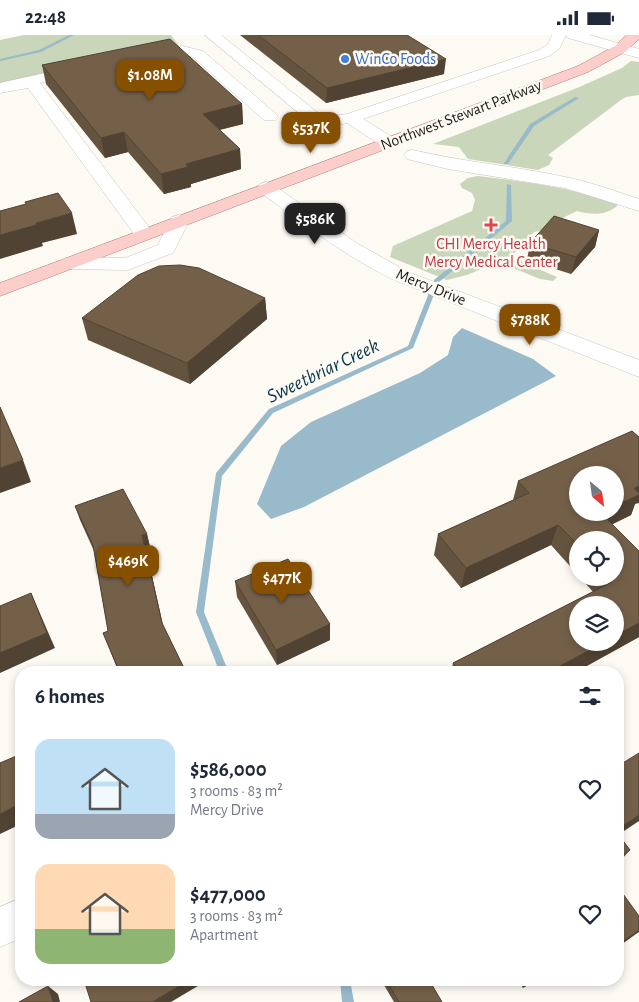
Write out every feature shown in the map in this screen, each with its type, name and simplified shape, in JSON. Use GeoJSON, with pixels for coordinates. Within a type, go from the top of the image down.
{"type":"FeatureCollection","features":[{"type":"Feature","properties":{"kind":"main road","name":"Northwest Stewart Parkway"},"geometry":{"type":"LineString","coordinates":[[0,290],[583,69],[620,49],[635,35]]}},
{"type":"Feature","properties":{"kind":"street"},"geometry":{"type":"LineString","coordinates":[[212,35],[313,117],[332,121],[350,118],[544,53],[554,46],[559,35]]}},
{"type":"Feature","properties":{"kind":"street"},"geometry":{"type":"LineString","coordinates":[[573,35],[639,54]]}},
{"type":"Feature","properties":{"kind":"street"},"geometry":{"type":"LineString","coordinates":[[136,59],[174,51],[193,52],[270,117]]}},
{"type":"Feature","properties":{"kind":"street"},"geometry":{"type":"LineString","coordinates":[[0,88],[97,67]]}},
{"type":"Feature","properties":{"kind":"street"},"geometry":{"type":"LineString","coordinates":[[452,71],[466,79]]}},
{"type":"Feature","properties":{"kind":"street"},"geometry":{"type":"LineString","coordinates":[[19,83],[30,84],[37,89],[144,234]]}},
{"type":"Feature","properties":{"kind":"street"},"geometry":{"type":"LineString","coordinates":[[350,118],[388,142]]}},
{"type":"Feature","properties":{"kind":"street"},"geometry":{"type":"LineString","coordinates":[[413,155],[480,169],[554,179],[639,205]]}},
{"type":"Feature","properties":{"kind":"street","name":"Mercy Drive"},"geometry":{"type":"LineString","coordinates":[[266,188],[351,250],[384,268],[639,369]]}},
{"type":"Feature","properties":{"kind":"street"},"geometry":{"type":"LineString","coordinates":[[70,263],[128,264],[166,249],[178,221]]}},
{"type":"Feature","properties":{"kind":"street"},"geometry":{"type":"LineString","coordinates":[[0,928],[15,920]]}},
{"type":"Feature","properties":{"kind":"green space"},"geometry":{"type":"Polygon","coordinates":[[[24,35],[171,35],[182,50],[0,89],[0,40],[24,35]]]}},
{"type":"Feature","properties":{"kind":"green space"},"geometry":{"type":"Polygon","coordinates":[[[631,61],[639,62],[639,95],[626,97],[621,100],[548,155],[553,158],[549,165],[538,170],[468,159],[459,147],[433,144],[577,88],[622,68],[631,61]]]}},
{"type":"Feature","properties":{"kind":"green space"},"geometry":{"type":"Polygon","coordinates":[[[478,176],[567,189],[618,205],[614,209],[599,214],[577,211],[548,225],[555,228],[534,232],[511,257],[557,277],[553,281],[540,279],[498,262],[467,275],[447,280],[390,257],[393,246],[472,211],[475,200],[472,193],[462,188],[460,184],[468,178],[478,176]]]}},
{"type":"Feature","properties":{"kind":"water"},"geometry":{"type":"Polygon","coordinates":[[[462,328],[533,359],[556,376],[304,507],[271,519],[257,504],[281,446],[311,422],[420,373],[448,355],[453,337],[462,328]]]}},
{"type":"Feature","properties":{"kind":"building","name":"WinCo Foods"},"geometry":{"type":"Polygon","coordinates":[[[258,35],[407,35],[446,59],[327,88],[258,35]]]}},
{"type":"Feature","properties":{"kind":"building"},"geometry":{"type":"Polygon","coordinates":[[[170,39],[242,104],[203,114],[240,149],[186,164],[188,167],[161,174],[124,132],[101,138],[42,65],[170,39]]]}},
{"type":"Feature","properties":{"kind":"building"},"geometry":{"type":"Polygon","coordinates":[[[58,193],[72,213],[0,235],[0,211],[58,193]]]}},
{"type":"Feature","properties":{"kind":"building"},"geometry":{"type":"Polygon","coordinates":[[[554,216],[599,230],[576,257],[530,243],[554,216]]]}},
{"type":"Feature","properties":{"kind":"building"},"geometry":{"type":"Polygon","coordinates":[[[180,265],[199,268],[265,298],[187,363],[82,318],[138,275],[159,266],[180,265]]]}},
{"type":"Feature","properties":{"kind":"building"},"geometry":{"type":"Polygon","coordinates":[[[0,407],[23,460],[0,468],[0,407]]]}},
{"type":"Feature","properties":{"kind":"building"},"geometry":{"type":"Polygon","coordinates":[[[632,431],[639,437],[639,486],[634,488],[639,495],[624,502],[624,466],[569,466],[569,521],[609,521],[619,531],[569,531],[569,536],[558,525],[466,568],[438,534],[529,493],[518,481],[632,431]]]}},
{"type":"Feature","properties":{"kind":"building"},"geometry":{"type":"Polygon","coordinates":[[[123,489],[147,534],[142,535],[162,623],[183,666],[117,666],[103,633],[108,631],[93,545],[75,506],[123,489]]]}},
{"type":"Feature","properties":{"kind":"building"},"geometry":{"type":"Polygon","coordinates":[[[624,536],[639,551],[639,623],[624,631],[624,596],[585,596],[604,586],[624,586],[624,536]]]}},
{"type":"Feature","properties":{"kind":"building"},"geometry":{"type":"Polygon","coordinates":[[[288,559],[330,624],[276,650],[235,581],[288,559]]]}},
{"type":"Feature","properties":{"kind":"building"},"geometry":{"type":"Polygon","coordinates":[[[31,593],[47,633],[0,653],[0,606],[31,593]]]}},
{"type":"Feature","properties":{"kind":"building"},"geometry":{"type":"Polygon","coordinates":[[[569,604],[569,651],[588,651],[560,666],[455,666],[453,663],[569,604]]]}},
{"type":"Feature","properties":{"kind":"building"},"geometry":{"type":"Polygon","coordinates":[[[639,753],[639,815],[624,825],[624,762],[639,753]]]}},
{"type":"Feature","properties":{"kind":"building"},"geometry":{"type":"Polygon","coordinates":[[[15,757],[15,806],[0,814],[0,763],[15,757]]]}},
{"type":"Feature","properties":{"kind":"building"},"geometry":{"type":"Polygon","coordinates":[[[624,842],[630,850],[624,854],[624,842]]]}},
{"type":"Feature","properties":{"kind":"building"},"geometry":{"type":"Polygon","coordinates":[[[624,895],[639,916],[639,930],[624,941],[624,895]]]}},
{"type":"Feature","properties":{"kind":"building"},"geometry":{"type":"Polygon","coordinates":[[[48,986],[53,1002],[19,1002],[48,986]]]}},
{"type":"Feature","properties":{"kind":"building"},"geometry":{"type":"Polygon","coordinates":[[[86,986],[179,986],[152,1002],[91,1002],[86,986]]]}},
{"type":"Feature","properties":{"kind":"building"},"geometry":{"type":"Polygon","coordinates":[[[390,986],[433,986],[442,1002],[399,1002],[390,986]]]}},
{"type":"Feature","properties":{"kind":"waterway"},"geometry":{"type":"LineString","coordinates":[[0,60],[40,51],[72,35]]}},
{"type":"Feature","properties":{"kind":"waterway","name":"Sweetbriar Creek"},"geometry":{"type":"LineString","coordinates":[[506,163],[532,125],[577,98]]}},
{"type":"Feature","properties":{"kind":"waterway","name":"Sweetbriar Creek"},"geometry":{"type":"LineString","coordinates":[[222,666],[200,612],[219,475],[271,411],[411,347],[436,281],[509,221],[509,185]]}},
{"type":"Feature","properties":{"kind":"waterway","name":"Sweetbriar Creek"},"geometry":{"type":"LineString","coordinates":[[346,986],[348,1002]]}},
{"type":"Feature","properties":{"kind":"place","name":"WinCo Foods"},"geometry":{"type":"Point","coordinates":[345,59]}},
{"type":"Feature","properties":{"kind":"place","name":"CHI Mercy Health Mercy Medical Center"},"geometry":{"type":"Point","coordinates":[491,225]}}]}
